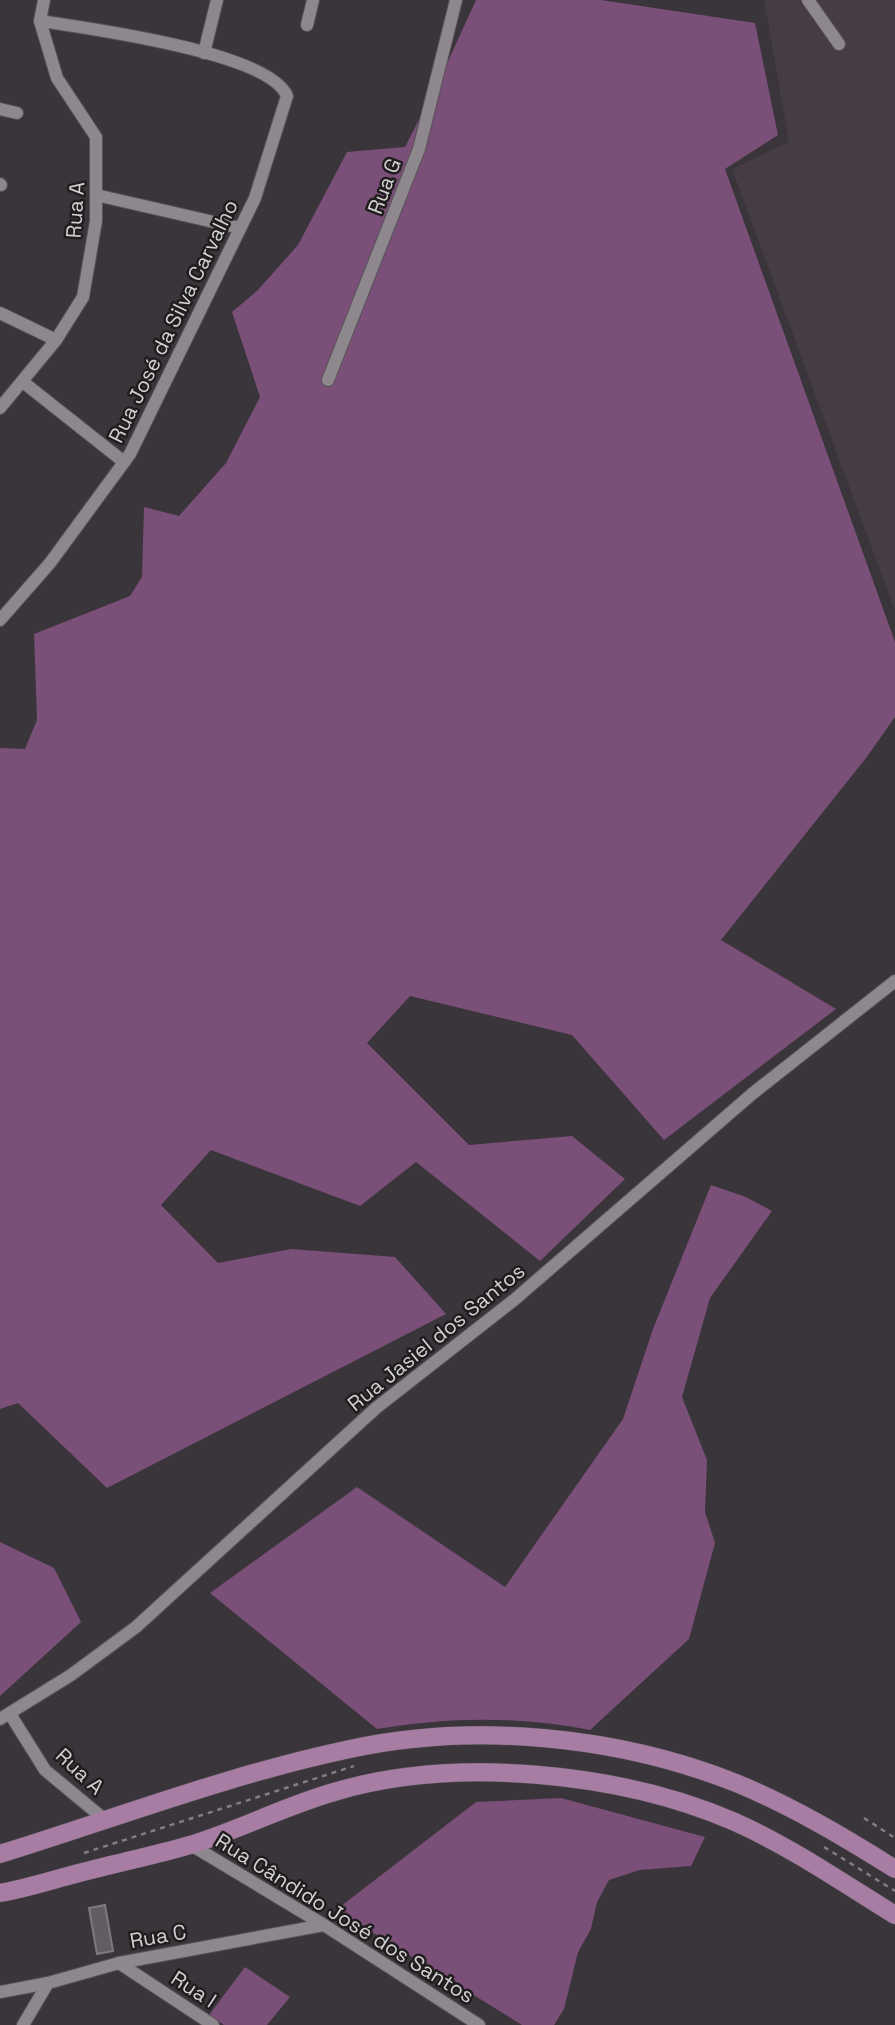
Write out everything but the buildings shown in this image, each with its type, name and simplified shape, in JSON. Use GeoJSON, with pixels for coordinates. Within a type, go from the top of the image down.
{"type":"FeatureCollection","features":[{"type":"Feature","properties":{"kind":"main road"},"geometry":{"type":"LineString","coordinates":[[0,1854],[104,1819],[295,1761],[412,1739],[473,1734],[558,1740],[678,1764],[736,1783],[796,1811],[895,1868]]}},
{"type":"Feature","properties":{"kind":"main road"},"geometry":{"type":"LineString","coordinates":[[0,1894],[191,1844],[337,1791],[457,1771],[520,1773],[572,1779],[632,1790],[686,1804],[734,1822],[782,1846],[895,1915]]}},
{"type":"Feature","properties":{"kind":"street","name":"Rua A"},"geometry":{"type":"LineString","coordinates":[[0,408],[57,340],[83,297],[96,220],[96,137],[57,78],[40,21],[44,0]]}},
{"type":"Feature","properties":{"kind":"street"},"geometry":{"type":"LineString","coordinates":[[40,21],[154,40],[204,54],[217,0]]}},
{"type":"Feature","properties":{"kind":"street"},"geometry":{"type":"LineString","coordinates":[[307,26],[313,0]]}},
{"type":"Feature","properties":{"kind":"street","name":"Rua G"},"geometry":{"type":"LineString","coordinates":[[328,380],[419,149],[456,0]]}},
{"type":"Feature","properties":{"kind":"street"},"geometry":{"type":"LineString","coordinates":[[808,0],[839,44]]}},
{"type":"Feature","properties":{"kind":"street","name":"Rua José da Silva Carvalho"},"geometry":{"type":"LineString","coordinates":[[0,620],[50,563],[130,454],[255,198],[287,96],[279,85],[243,64],[204,54]]}},
{"type":"Feature","properties":{"kind":"street"},"geometry":{"type":"LineString","coordinates":[[0,109],[17,113]]}},
{"type":"Feature","properties":{"kind":"street"},"geometry":{"type":"LineString","coordinates":[[96,195],[240,228]]}},
{"type":"Feature","properties":{"kind":"street"},"geometry":{"type":"LineString","coordinates":[[0,313],[57,340]]}},
{"type":"Feature","properties":{"kind":"street"},"geometry":{"type":"LineString","coordinates":[[23,382],[124,463]]}},
{"type":"Feature","properties":{"kind":"street","name":"Rua Jasiel dos Santos"},"geometry":{"type":"LineString","coordinates":[[5,1716],[71,1675],[136,1627],[376,1408],[514,1300],[752,1094],[895,981]]}},
{"type":"Feature","properties":{"kind":"street","name":"Rua A"},"geometry":{"type":"LineString","coordinates":[[5,1716],[45,1770],[104,1819]]}},
{"type":"Feature","properties":{"kind":"street","name":"Rua Cândido José dos Santos"},"geometry":{"type":"LineString","coordinates":[[191,1844],[479,2025]]}},
{"type":"Feature","properties":{"kind":"street","name":"Rua C"},"geometry":{"type":"LineString","coordinates":[[0,1992],[48,1983],[119,1963],[324,1926]]}},
{"type":"Feature","properties":{"kind":"street","name":"Rua I"},"geometry":{"type":"LineString","coordinates":[[119,1963],[213,2025]]}},
{"type":"Feature","properties":{"kind":"street"},"geometry":{"type":"LineString","coordinates":[[23,2025],[48,1983]]}},
{"type":"Feature","properties":{"kind":"path"},"geometry":{"type":"LineString","coordinates":[[85,1853],[359,1765]]}},
{"type":"Feature","properties":{"kind":"path"},"geometry":{"type":"LineString","coordinates":[[864,1818],[895,1838]]}},
{"type":"Feature","properties":{"kind":"path"},"geometry":{"type":"LineString","coordinates":[[821,1845],[895,1891]]}},
{"type":"Feature","properties":{"kind":"shaded area"},"geometry":{"type":"Polygon","coordinates":[[[476,0],[601,0],[755,23],[778,135],[725,169],[895,642],[895,717],[866,758],[721,940],[836,1009],[664,1140],[572,1035],[410,996],[367,1043],[469,1145],[572,1136],[625,1179],[540,1261],[416,1162],[360,1206],[211,1150],[161,1205],[218,1263],[291,1249],[395,1257],[446,1314],[107,1488],[18,1403],[0,1409],[0,748],[25,749],[37,720],[34,634],[130,596],[142,577],[144,507],[179,516],[226,463],[260,397],[232,312],[257,291],[298,245],[347,152],[405,147],[476,0]]]}},
{"type":"Feature","properties":{"kind":"shaded area"},"geometry":{"type":"Polygon","coordinates":[[[764,0],[895,0],[895,611],[732,169],[789,142],[764,0]]]}},
{"type":"Feature","properties":{"kind":"shaded area"},"geometry":{"type":"Polygon","coordinates":[[[711,1185],[746,1197],[772,1211],[710,1298],[682,1397],[707,1460],[705,1512],[715,1543],[689,1639],[590,1730],[510,1720],[457,1720],[377,1729],[210,1593],[357,1487],[505,1587],[623,1419],[653,1329],[711,1185]]]}},
{"type":"Feature","properties":{"kind":"shaded area"},"geometry":{"type":"Polygon","coordinates":[[[0,1542],[54,1568],[81,1622],[0,1696],[0,1542]]]}},
{"type":"Feature","properties":{"kind":"shaded area"},"geometry":{"type":"Polygon","coordinates":[[[561,1798],[705,1837],[691,1866],[640,1870],[609,1880],[597,1902],[591,1929],[578,1952],[564,2009],[554,2025],[522,2025],[336,1910],[476,1802],[561,1798]]]}},
{"type":"Feature","properties":{"kind":"shaded area"},"geometry":{"type":"Polygon","coordinates":[[[245,1967],[290,1997],[267,2025],[224,2025],[209,2015],[245,1967]]]}}]}
